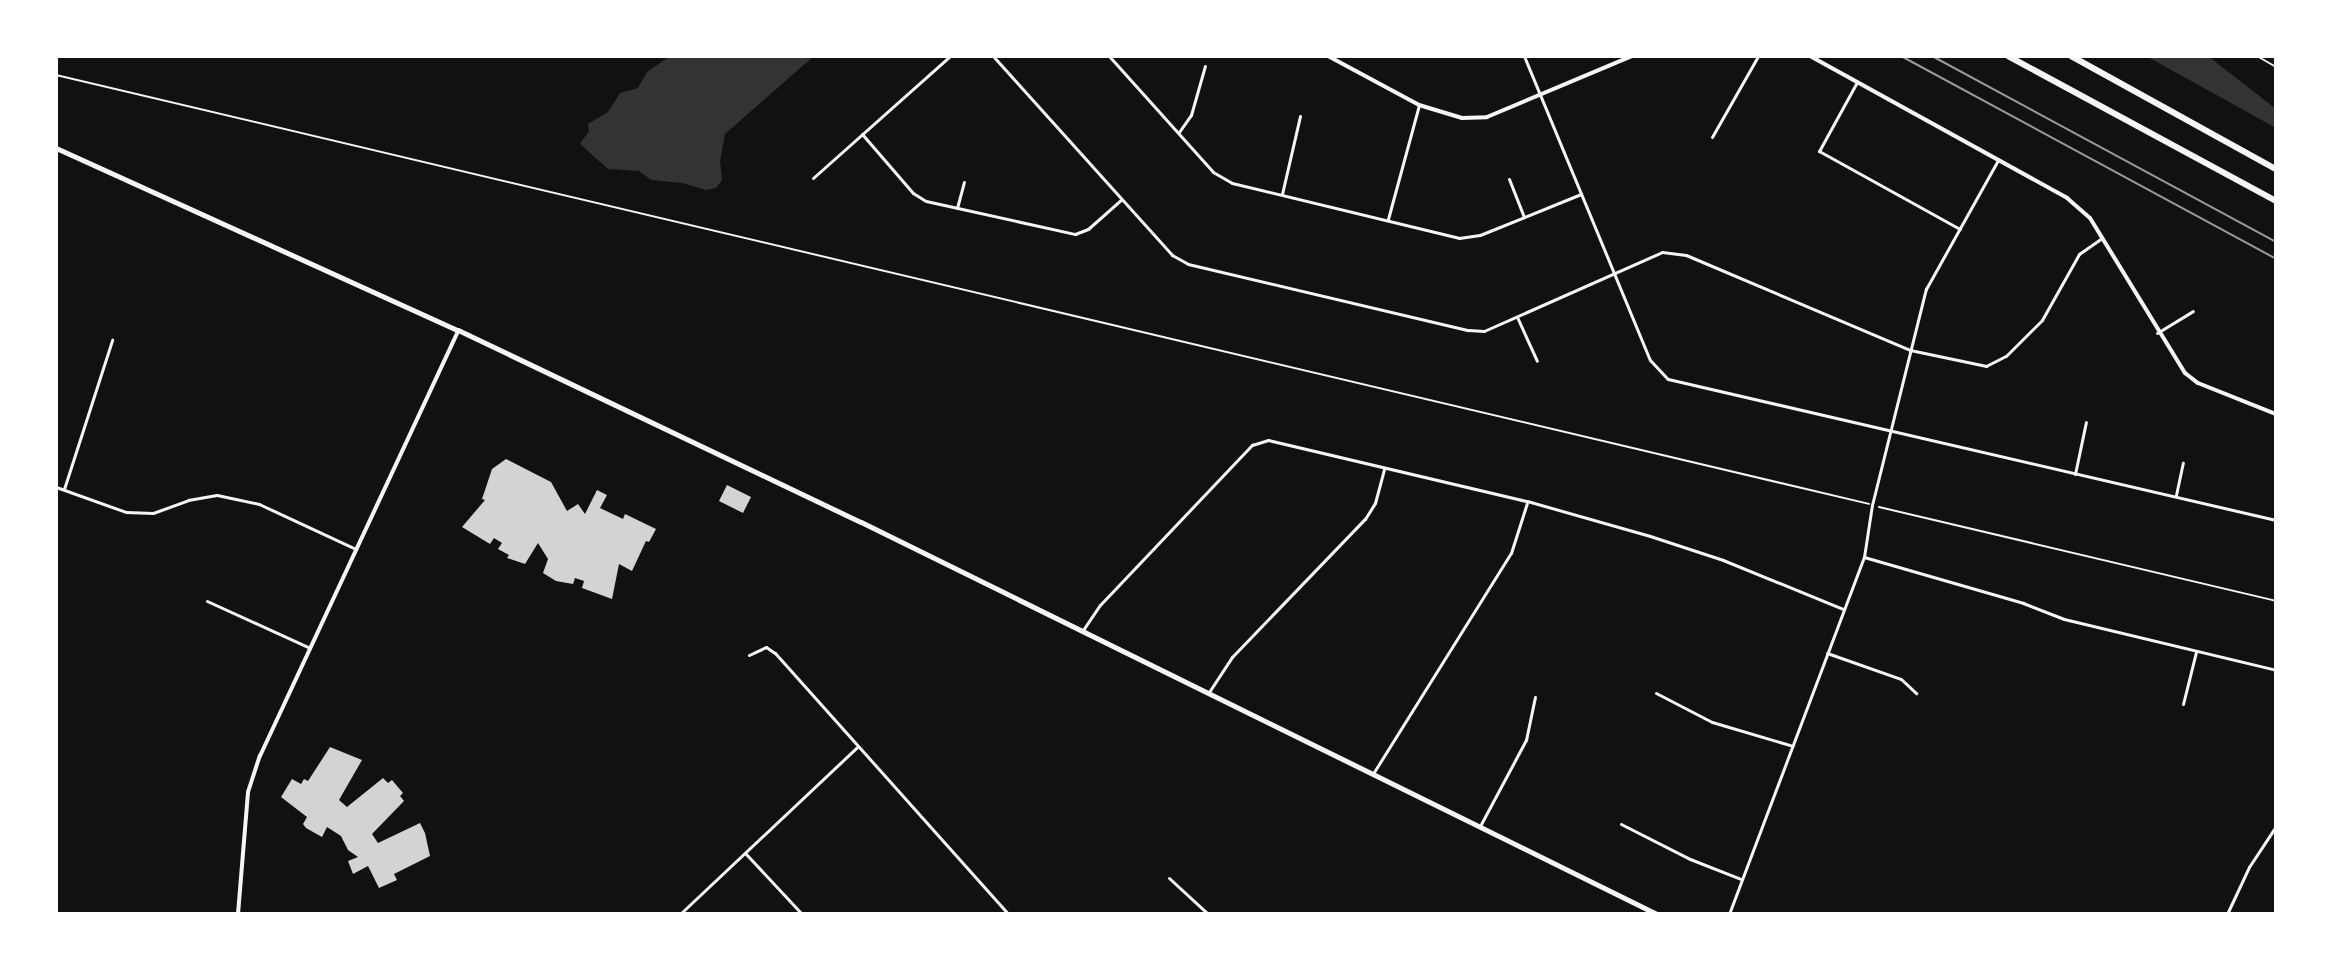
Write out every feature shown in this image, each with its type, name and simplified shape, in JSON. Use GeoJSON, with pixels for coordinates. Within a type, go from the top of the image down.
{"type":"FeatureCollection","features":[{"type":"Feature","properties":{"kind":"highway"},"geometry":{"type":"LineString","coordinates":[[2008,56],[2276,201]]}},
{"type":"Feature","properties":{"kind":"highway"},"geometry":{"type":"LineString","coordinates":[[2071,56],[2276,169]]}},
{"type":"Feature","properties":{"kind":"main road"},"geometry":{"type":"LineString","coordinates":[[56,148],[458,330],[1083,630],[1657,914]]}},
{"type":"Feature","properties":{"kind":"street"},"geometry":{"type":"LineString","coordinates":[[813,178],[950,56]]}},
{"type":"Feature","properties":{"kind":"street"},"geometry":{"type":"LineString","coordinates":[[993,56],[1172,255],[1188,264],[1468,330],[1484,331],[1662,252],[1686,255],[1910,350],[1986,366],[2006,356],[2042,320],[2079,254],[2102,238]]}},
{"type":"Feature","properties":{"kind":"street"},"geometry":{"type":"LineString","coordinates":[[1109,56],[1213,172],[1232,183],[1459,238],[1480,235],[1581,194]]}},
{"type":"Feature","properties":{"kind":"street"},"geometry":{"type":"LineString","coordinates":[[1328,56],[1419,105],[1462,118],[1487,117],[1539,92],[1632,56]]}},
{"type":"Feature","properties":{"kind":"street"},"geometry":{"type":"LineString","coordinates":[[1524,56],[1650,360],[1668,379],[1892,428],[2276,520]]}},
{"type":"Feature","properties":{"kind":"street"},"geometry":{"type":"LineString","coordinates":[[1712,137],[1758,56]]}},
{"type":"Feature","properties":{"kind":"street"},"geometry":{"type":"LineString","coordinates":[[1810,56],[2067,198],[2090,218],[2157,333],[2185,373],[2198,383],[2276,414]]}},
{"type":"Feature","properties":{"kind":"street"},"geometry":{"type":"LineString","coordinates":[[1177,133],[1191,115],[1205,66]]}},
{"type":"Feature","properties":{"kind":"street"},"geometry":{"type":"LineString","coordinates":[[1857,82],[1819,151],[1960,229]]}},
{"type":"Feature","properties":{"kind":"street"},"geometry":{"type":"LineString","coordinates":[[1388,219],[1419,105]]}},
{"type":"Feature","properties":{"kind":"street"},"geometry":{"type":"LineString","coordinates":[[1282,194],[1300,116]]}},
{"type":"Feature","properties":{"kind":"street"},"geometry":{"type":"LineString","coordinates":[[862,134],[913,193],[926,201],[1075,234],[1088,229],[1122,199]]}},
{"type":"Feature","properties":{"kind":"street"},"geometry":{"type":"LineString","coordinates":[[1729,914],[1864,557],[1872,505],[1926,289],[1998,160]]}},
{"type":"Feature","properties":{"kind":"street"},"geometry":{"type":"LineString","coordinates":[[1509,179],[1524,217]]}},
{"type":"Feature","properties":{"kind":"street"},"geometry":{"type":"LineString","coordinates":[[957,208],[964,182]]}},
{"type":"Feature","properties":{"kind":"street"},"geometry":{"type":"LineString","coordinates":[[2157,333],[2193,311]]}},
{"type":"Feature","properties":{"kind":"street"},"geometry":{"type":"LineString","coordinates":[[1517,317],[1537,361]]}},
{"type":"Feature","properties":{"kind":"street"},"geometry":{"type":"LineString","coordinates":[[238,914],[248,792],[260,756],[458,330]]}},
{"type":"Feature","properties":{"kind":"street"},"geometry":{"type":"LineString","coordinates":[[64,490],[112,340]]}},
{"type":"Feature","properties":{"kind":"street"},"geometry":{"type":"LineString","coordinates":[[2075,474],[2086,422]]}},
{"type":"Feature","properties":{"kind":"street"},"geometry":{"type":"LineString","coordinates":[[1083,630],[1100,605],[1252,445],[1268,440],[1527,501],[1708,555],[1843,609]]}},
{"type":"Feature","properties":{"kind":"street"},"geometry":{"type":"LineString","coordinates":[[2176,495],[2183,463]]}},
{"type":"Feature","properties":{"kind":"street"},"geometry":{"type":"LineString","coordinates":[[1209,692],[1232,657],[1365,519],[1375,503],[1384,468]]}},
{"type":"Feature","properties":{"kind":"street"},"geometry":{"type":"LineString","coordinates":[[56,487],[126,512],[153,513],[188,500],[217,495],[259,504],[356,549]]}},
{"type":"Feature","properties":{"kind":"street"},"geometry":{"type":"LineString","coordinates":[[1374,772],[1511,553],[1520,536],[1527,501]]}},
{"type":"Feature","properties":{"kind":"street"},"geometry":{"type":"LineString","coordinates":[[1864,557],[1897,570],[2023,603],[2064,619],[2276,670]]}},
{"type":"Feature","properties":{"kind":"street"},"geometry":{"type":"LineString","coordinates":[[207,601],[310,648]]}},
{"type":"Feature","properties":{"kind":"street"},"geometry":{"type":"LineString","coordinates":[[749,655],[766,647],[775,653],[1008,914]]}},
{"type":"Feature","properties":{"kind":"street"},"geometry":{"type":"LineString","coordinates":[[2183,704],[2196,652]]}},
{"type":"Feature","properties":{"kind":"street"},"geometry":{"type":"LineString","coordinates":[[1827,653],[1901,679],[1916,693]]}},
{"type":"Feature","properties":{"kind":"street"},"geometry":{"type":"LineString","coordinates":[[1656,693],[1712,722],[1793,746]]}},
{"type":"Feature","properties":{"kind":"street"},"geometry":{"type":"LineString","coordinates":[[1480,826],[1526,740],[1535,697]]}},
{"type":"Feature","properties":{"kind":"street"},"geometry":{"type":"LineString","coordinates":[[680,914],[857,747]]}},
{"type":"Feature","properties":{"kind":"street"},"geometry":{"type":"LineString","coordinates":[[1621,824],[1690,859],[1742,879]]}},
{"type":"Feature","properties":{"kind":"street"},"geometry":{"type":"LineString","coordinates":[[2227,914],[2249,867],[2276,826]]}},
{"type":"Feature","properties":{"kind":"street"},"geometry":{"type":"LineString","coordinates":[[746,854],[802,914]]}},
{"type":"Feature","properties":{"kind":"street"},"geometry":{"type":"LineString","coordinates":[[1169,878],[1208,914]]}},
{"type":"Feature","properties":{"kind":"path"},"geometry":{"type":"LineString","coordinates":[[2257,56],[2276,67]]}},
{"type":"Feature","properties":{"kind":"path"},"geometry":{"type":"LineString","coordinates":[[56,75],[1867,504]]}},
{"type":"Feature","properties":{"kind":"path"},"geometry":{"type":"LineString","coordinates":[[1880,507],[2276,601]]}},
{"type":"Feature","properties":{"kind":"shaded area"},"geometry":{"type":"Polygon","coordinates":[[[670,56],[814,56],[725,134],[720,161],[722,180],[716,188],[706,190],[682,183],[651,180],[639,171],[608,169],[580,144],[589,131],[588,124],[608,112],[620,93],[638,88],[647,72],[670,56]]]}},
{"type":"Feature","properties":{"kind":"shaded area"},"geometry":{"type":"Polygon","coordinates":[[[2146,56],[2208,56],[2276,109],[2276,128],[2146,56]]]}},
{"type":"Feature","properties":{"kind":"building"},"geometry":{"type":"Polygon","coordinates":[[[506,459],[551,482],[567,511],[578,504],[585,514],[597,490],[607,495],[600,508],[623,519],[625,514],[656,529],[649,542],[646,541],[632,571],[619,564],[612,599],[582,588],[584,581],[575,578],[573,584],[556,581],[543,573],[548,559],[538,543],[525,564],[507,558],[509,555],[498,549],[502,543],[494,538],[490,544],[462,527],[485,500],[482,499],[492,469],[506,459]]]}},
{"type":"Feature","properties":{"kind":"building"},"geometry":{"type":"Polygon","coordinates":[[[727,485],[751,497],[743,513],[719,501],[727,485]]]}},
{"type":"Feature","properties":{"kind":"building"},"geometry":{"type":"Polygon","coordinates":[[[330,747],[362,760],[339,800],[347,807],[383,778],[388,783],[392,780],[403,793],[400,796],[404,801],[372,834],[378,843],[420,823],[425,833],[430,856],[394,874],[397,880],[379,888],[368,866],[353,874],[348,861],[358,857],[348,850],[341,836],[327,827],[322,837],[306,828],[303,824],[307,817],[281,797],[292,779],[301,784],[304,779],[308,781],[330,747]]]}},
{"type":"Feature","properties":{"kind":"railway"},"geometry":{"type":"LineString","coordinates":[[1901,56],[2276,259]]}},
{"type":"Feature","properties":{"kind":"railway"},"geometry":{"type":"LineString","coordinates":[[1932,56],[2276,242]]}}]}
